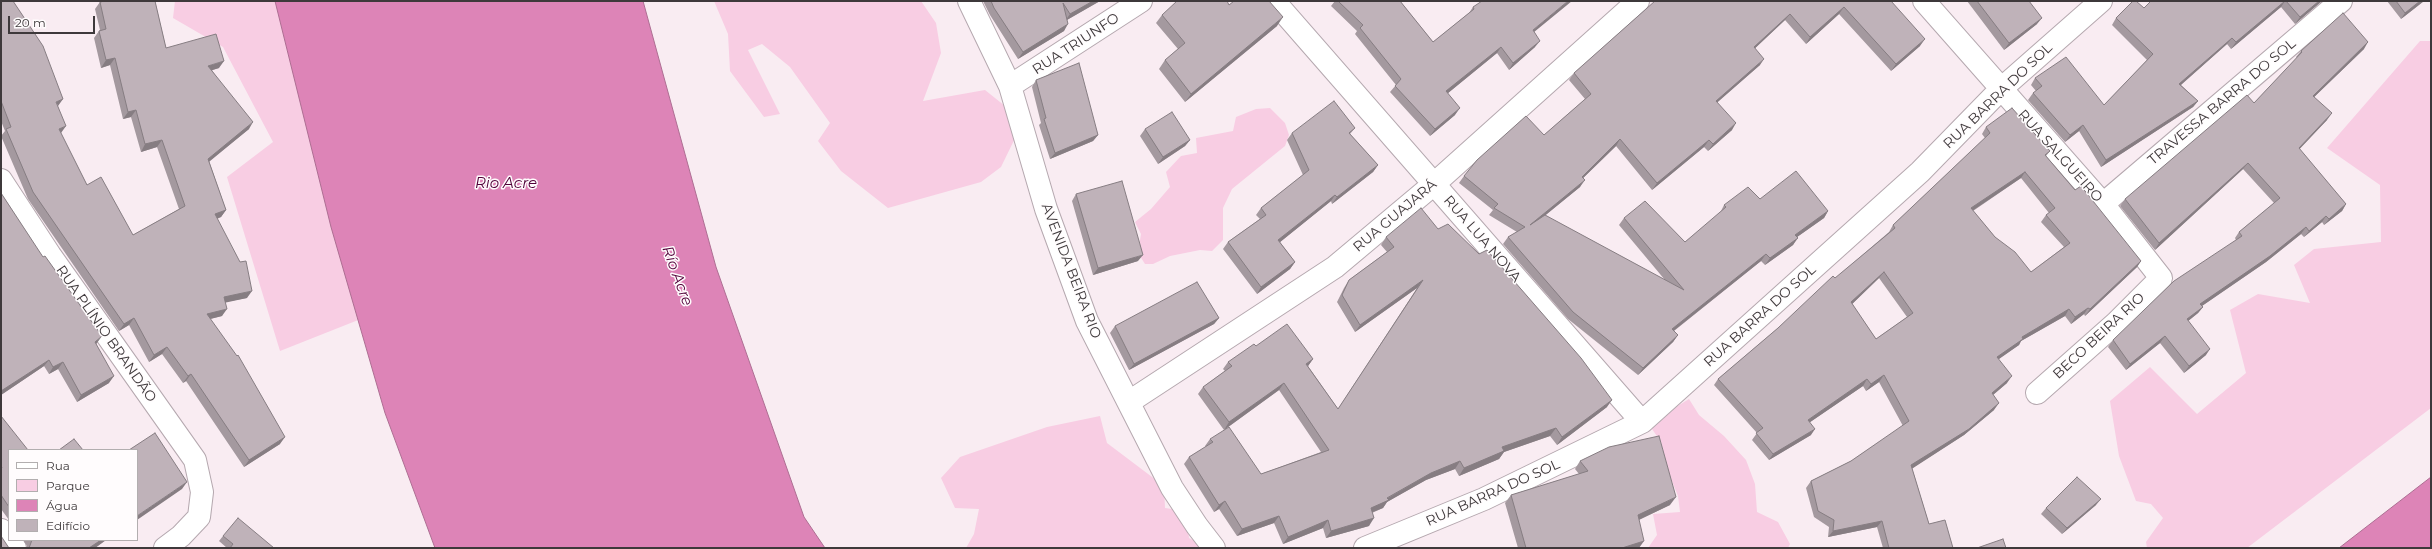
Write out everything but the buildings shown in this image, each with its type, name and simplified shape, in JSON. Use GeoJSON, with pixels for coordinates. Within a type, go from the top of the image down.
{"type":"FeatureCollection","features":[{"type":"Feature","properties":{"kind":"street","name":"AVENIDA BEIRA RIO"},"geometry":{"type":"LineString","coordinates":[[969,1],[1010,86],[1046,209],[1087,321],[1172,488],[1197,526],[1214,548]]}},
{"type":"Feature","properties":{"kind":"street","name":"RUA TRIUNFO"},"geometry":{"type":"LineString","coordinates":[[1010,86],[1142,1]]}},
{"type":"Feature","properties":{"kind":"street","name":"RUA LUA NOVA"},"geometry":{"type":"LineString","coordinates":[[1274,1],[1642,422]]}},
{"type":"Feature","properties":{"kind":"street","name":"RUA GUAJARÁ"},"geometry":{"type":"LineString","coordinates":[[1129,402],[1335,267],[1434,184],[1638,1]]}},
{"type":"Feature","properties":{"kind":"street","name":"RUA SALGUEIRO"},"geometry":{"type":"LineString","coordinates":[[1924,1],[2103,204],[2161,278]]}},
{"type":"Feature","properties":{"kind":"street","name":"RUA BARRA DO SOL"},"geometry":{"type":"LineString","coordinates":[[1365,548],[1484,499],[1642,422],[1920,172],[2001,89],[2101,1]]}},
{"type":"Feature","properties":{"kind":"street","name":"TRAVESSA BARRA DO SOL"},"geometry":{"type":"LineString","coordinates":[[2103,204],[2341,1]]}},
{"type":"Feature","properties":{"kind":"street","name":"RUA PLÍNIO BRANDÃO"},"geometry":{"type":"LineString","coordinates":[[1,180],[50,256],[195,460],[202,492],[199,517],[181,536],[165,548]]}},
{"type":"Feature","properties":{"kind":"street","name":"BECO BEIRA RIO"},"geometry":{"type":"LineString","coordinates":[[2037,393],[2116,323],[2161,278]]}},
{"type":"Feature","properties":{"kind":"street"},"geometry":{"type":"LineString","coordinates":[[1,530],[8,539]]}},
{"type":"Feature","properties":{"kind":"green space"},"geometry":{"type":"Polygon","coordinates":[[[175,1],[336,1],[386,309],[280,351],[227,177],[273,142],[223,47],[173,18],[175,1]]]}},
{"type":"Feature","properties":{"kind":"green space"},"geometry":{"type":"Polygon","coordinates":[[[714,1],[921,1],[936,23],[941,53],[923,101],[985,90],[1005,106],[1019,130],[1001,167],[981,182],[888,208],[841,171],[818,141],[830,123],[790,67],[762,44],[748,50],[780,114],[764,117],[730,71],[728,34],[714,1]]]}},
{"type":"Feature","properties":{"kind":"green space"},"geometry":{"type":"Polygon","coordinates":[[[2420,41],[2431,41],[2431,408],[2247,548],[2147,548],[2146,542],[2163,518],[2151,504],[2136,501],[2119,456],[2110,401],[2150,367],[2197,414],[2246,373],[2230,310],[2258,294],[2310,303],[2294,265],[2314,249],[2381,242],[2380,185],[2327,148],[2420,41]]]}},
{"type":"Feature","properties":{"kind":"green space"},"geometry":{"type":"Polygon","coordinates":[[[1270,108],[1285,123],[1289,135],[1285,146],[1232,189],[1223,208],[1223,240],[1212,251],[1200,250],[1170,256],[1153,264],[1145,264],[1138,253],[1141,234],[1135,222],[1151,209],[1170,187],[1166,172],[1181,156],[1197,153],[1196,138],[1233,131],[1236,117],[1256,109],[1270,108]]]}},
{"type":"Feature","properties":{"kind":"green space"},"geometry":{"type":"Polygon","coordinates":[[[1689,399],[1699,415],[1724,436],[1746,460],[1755,484],[1757,512],[1778,522],[1790,544],[1788,548],[1648,548],[1657,535],[1653,514],[1680,512],[1678,496],[1667,469],[1661,442],[1652,429],[1676,407],[1689,399]]]}},
{"type":"Feature","properties":{"kind":"green space"},"geometry":{"type":"Polygon","coordinates":[[[1100,416],[1107,443],[1164,486],[1165,508],[1186,511],[1189,538],[1209,548],[966,548],[974,534],[979,509],[955,508],[941,478],[960,457],[1047,427],[1100,416]]]}},
{"type":"Feature","properties":{"kind":"water","name":"Rio Acre"},"geometry":{"type":"Polygon","coordinates":[[[275,1],[643,1],[716,267],[804,517],[825,548],[435,548],[385,413],[331,227],[275,1]]]}},
{"type":"Feature","properties":{"kind":"water"},"geometry":{"type":"Polygon","coordinates":[[[2431,477],[2431,548],[2339,548],[2431,477]]]}},
{"type":"Feature","properties":{"kind":"water label","name":"Río Acre"},"geometry":{"type":"Point","coordinates":[677,276]}}]}
